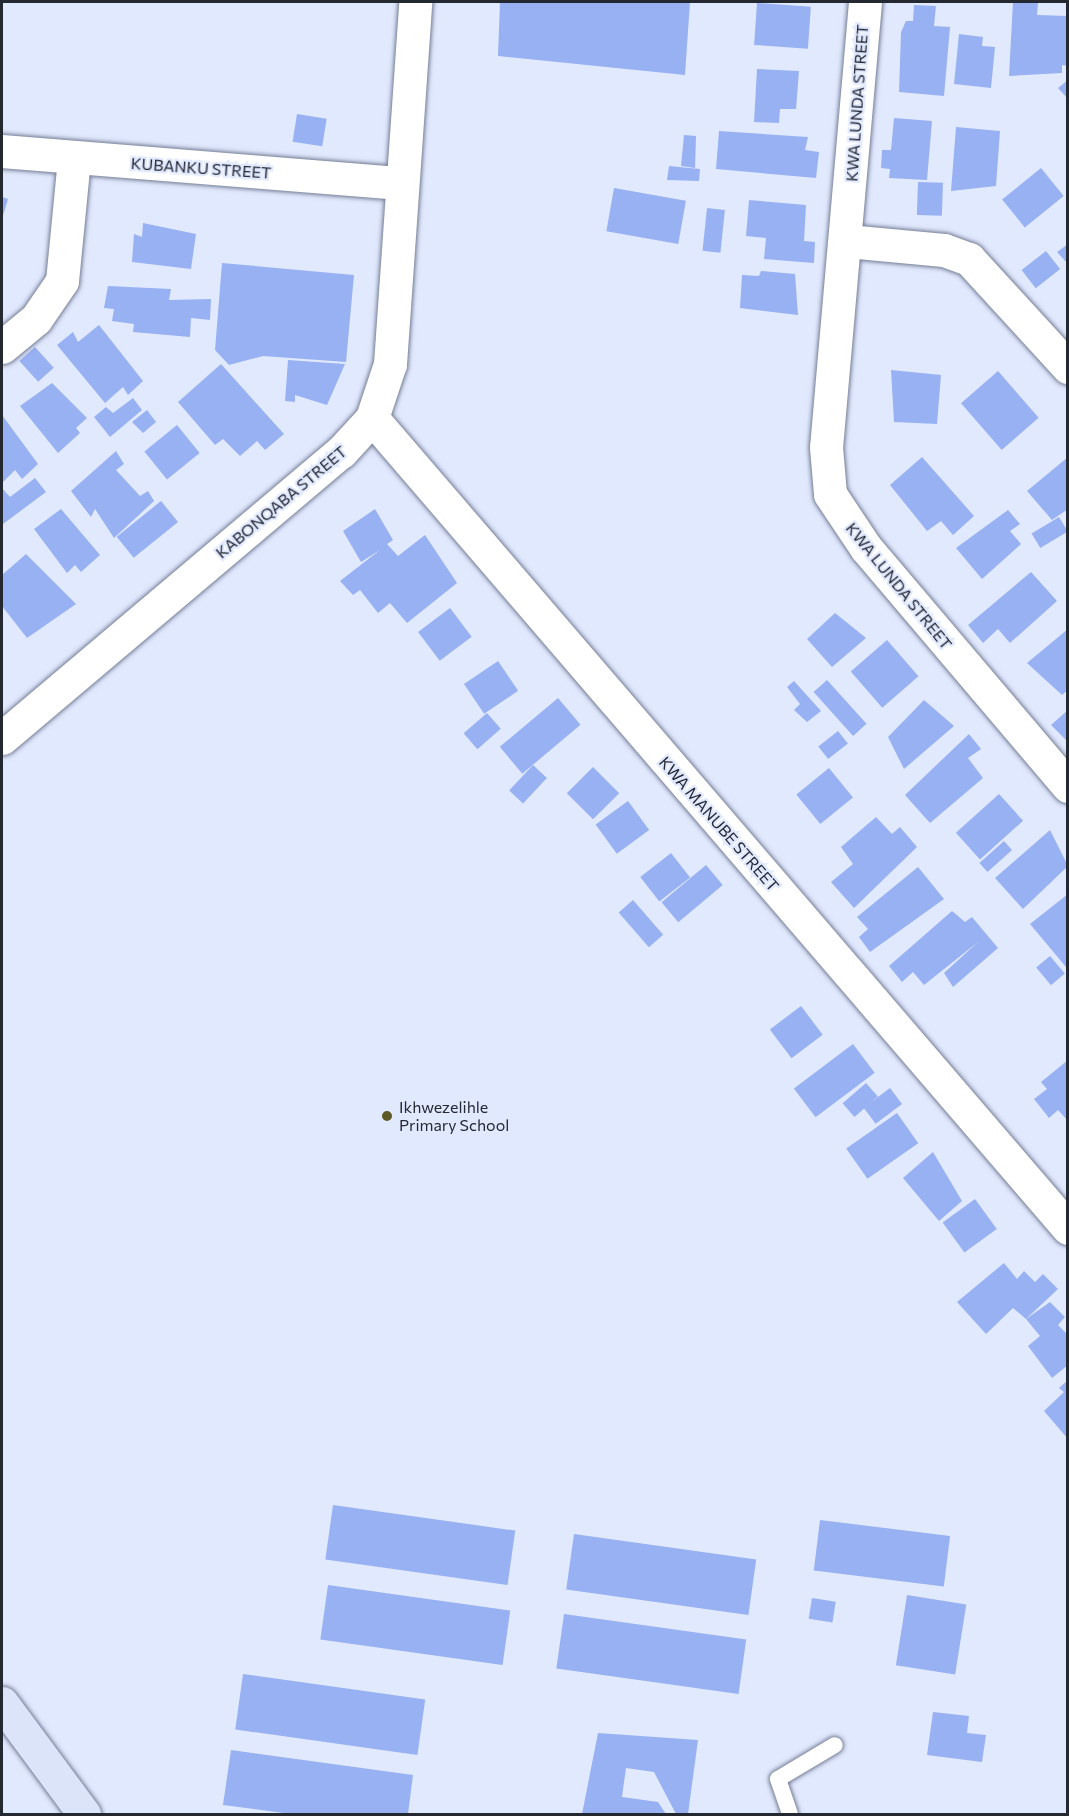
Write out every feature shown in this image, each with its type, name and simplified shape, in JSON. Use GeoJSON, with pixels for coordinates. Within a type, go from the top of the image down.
{"type":"FeatureCollection","features":[{"type":"Feature","properties":{"kind":"street","name":"KABONQABA STREET"},"geometry":{"type":"LineString","coordinates":[[2,738],[341,452],[372,418],[390,364],[400,183],[415,2]]}},
{"type":"Feature","properties":{"kind":"street","name":"KWA LUNDA STREET"},"geometry":{"type":"LineString","coordinates":[[865,2],[847,241],[826,447],[830,494],[866,548],[1068,786]]}},
{"type":"Feature","properties":{"kind":"street","name":"KUBANKU STREET"},"geometry":{"type":"LineString","coordinates":[[2,152],[400,183]]}},
{"type":"Feature","properties":{"kind":"street"},"geometry":{"type":"LineString","coordinates":[[2,348],[36,319],[62,281],[74,159]]}},
{"type":"Feature","properties":{"kind":"street"},"geometry":{"type":"LineString","coordinates":[[847,241],[944,250],[969,259],[1068,367]]}},
{"type":"Feature","properties":{"kind":"street","name":"KWA MANUBE STREET"},"geometry":{"type":"LineString","coordinates":[[372,418],[1068,1228]]}},
{"type":"Feature","properties":{"kind":"street"},"geometry":{"type":"LineString","coordinates":[[2,1703],[84,1815]]}},
{"type":"Feature","properties":{"kind":"lane"},"geometry":{"type":"LineString","coordinates":[[790,1815],[778,1779],[835,1745]]}},
{"type":"Feature","properties":{"kind":"building"},"geometry":{"type":"Polygon","coordinates":[[[500,2],[690,2],[685,75],[498,56],[500,2]]]}},
{"type":"Feature","properties":{"kind":"building"},"geometry":{"type":"Polygon","coordinates":[[[1013,2],[1038,3],[1037,15],[1068,16],[1068,66],[1062,65],[1062,73],[1009,76],[1013,2]]]}},
{"type":"Feature","properties":{"kind":"building"},"geometry":{"type":"Polygon","coordinates":[[[757,3],[811,7],[808,49],[754,45],[757,3]]]}},
{"type":"Feature","properties":{"kind":"building"},"geometry":{"type":"Polygon","coordinates":[[[914,5],[936,6],[934,26],[950,27],[944,96],[899,92],[901,32],[906,21],[913,21],[914,5]]]}},
{"type":"Feature","properties":{"kind":"building"},"geometry":{"type":"Polygon","coordinates":[[[959,34],[983,37],[982,46],[995,47],[991,88],[954,84],[959,34]]]}},
{"type":"Feature","properties":{"kind":"building"},"geometry":{"type":"Polygon","coordinates":[[[757,69],[799,71],[796,109],[780,109],[779,123],[754,122],[757,69]]]}},
{"type":"Feature","properties":{"kind":"building"},"geometry":{"type":"Polygon","coordinates":[[[1068,80],[1068,99],[1058,88],[1068,80]]]}},
{"type":"Feature","properties":{"kind":"building"},"geometry":{"type":"Polygon","coordinates":[[[297,114],[327,119],[322,146],[293,142],[297,114]]]}},
{"type":"Feature","properties":{"kind":"building"},"geometry":{"type":"Polygon","coordinates":[[[894,118],[932,121],[927,180],[889,178],[890,169],[881,168],[882,150],[891,150],[894,118]]]}},
{"type":"Feature","properties":{"kind":"building"},"geometry":{"type":"Polygon","coordinates":[[[956,127],[1000,131],[996,186],[951,191],[956,127]]]}},
{"type":"Feature","properties":{"kind":"building"},"geometry":{"type":"Polygon","coordinates":[[[719,131],[808,137],[805,150],[819,152],[816,178],[716,169],[719,131]]]}},
{"type":"Feature","properties":{"kind":"building"},"geometry":{"type":"Polygon","coordinates":[[[684,135],[696,136],[695,168],[681,166],[684,135]]]}},
{"type":"Feature","properties":{"kind":"building"},"geometry":{"type":"Polygon","coordinates":[[[669,166],[700,169],[699,181],[667,180],[669,166]]]}},
{"type":"Feature","properties":{"kind":"building"},"geometry":{"type":"Polygon","coordinates":[[[1041,168],[1064,196],[1025,227],[1002,199],[1041,168]]]}},
{"type":"Feature","properties":{"kind":"building"},"geometry":{"type":"Polygon","coordinates":[[[918,182],[943,183],[942,216],[917,215],[918,182]]]}},
{"type":"Feature","properties":{"kind":"building"},"geometry":{"type":"Polygon","coordinates":[[[614,188],[686,201],[678,244],[606,231],[614,188]]]}},
{"type":"Feature","properties":{"kind":"building"},"geometry":{"type":"Polygon","coordinates":[[[2,197],[8,199],[2,219],[2,197]]]}},
{"type":"Feature","properties":{"kind":"building"},"geometry":{"type":"Polygon","coordinates":[[[749,200],[806,205],[804,241],[815,242],[814,263],[764,259],[766,238],[746,236],[749,200]]]}},
{"type":"Feature","properties":{"kind":"building"},"geometry":{"type":"Polygon","coordinates":[[[707,208],[725,210],[720,253],[703,251],[707,208]]]}},
{"type":"Feature","properties":{"kind":"building"},"geometry":{"type":"Polygon","coordinates":[[[143,223],[196,234],[191,269],[132,262],[134,234],[142,237],[143,223]]]}},
{"type":"Feature","properties":{"kind":"building"},"geometry":{"type":"Polygon","coordinates":[[[1068,244],[1068,264],[1057,252],[1068,244]]]}},
{"type":"Feature","properties":{"kind":"building"},"geometry":{"type":"Polygon","coordinates":[[[1046,251],[1060,269],[1036,288],[1022,270],[1046,251]]]}},
{"type":"Feature","properties":{"kind":"building"},"geometry":{"type":"Polygon","coordinates":[[[222,263],[354,275],[346,362],[263,356],[229,365],[215,350],[222,263]]]}},
{"type":"Feature","properties":{"kind":"building"},"geometry":{"type":"Polygon","coordinates":[[[761,271],[795,274],[798,315],[740,308],[742,275],[759,276],[761,271]]]}},
{"type":"Feature","properties":{"kind":"building"},"geometry":{"type":"Polygon","coordinates":[[[108,286],[171,289],[169,300],[211,299],[210,320],[191,318],[190,337],[133,332],[134,324],[112,321],[114,309],[104,308],[108,286]]]}},
{"type":"Feature","properties":{"kind":"building"},"geometry":{"type":"Polygon","coordinates":[[[99,325],[143,381],[128,395],[123,387],[105,403],[57,345],[73,332],[78,342],[99,325]]]}},
{"type":"Feature","properties":{"kind":"building"},"geometry":{"type":"Polygon","coordinates":[[[35,347],[54,368],[38,382],[19,361],[35,347]]]}},
{"type":"Feature","properties":{"kind":"building"},"geometry":{"type":"Polygon","coordinates":[[[288,360],[345,364],[327,405],[295,395],[295,402],[285,401],[288,360]]]}},
{"type":"Feature","properties":{"kind":"building"},"geometry":{"type":"Polygon","coordinates":[[[221,364],[284,434],[265,450],[257,441],[240,456],[223,439],[215,445],[178,402],[221,364]]]}},
{"type":"Feature","properties":{"kind":"building"},"geometry":{"type":"Polygon","coordinates":[[[891,370],[941,375],[937,424],[894,422],[891,370]]]}},
{"type":"Feature","properties":{"kind":"building"},"geometry":{"type":"Polygon","coordinates":[[[998,371],[1039,418],[1002,450],[961,403],[998,371]]]}},
{"type":"Feature","properties":{"kind":"building"},"geometry":{"type":"Polygon","coordinates":[[[52,383],[87,418],[76,428],[80,433],[58,453],[20,406],[52,383]]]}},
{"type":"Feature","properties":{"kind":"building"},"geometry":{"type":"Polygon","coordinates":[[[133,398],[142,410],[110,437],[94,417],[106,407],[113,413],[133,398]]]}},
{"type":"Feature","properties":{"kind":"building"},"geometry":{"type":"Polygon","coordinates":[[[147,410],[156,422],[143,433],[132,422],[147,410]]]}},
{"type":"Feature","properties":{"kind":"building"},"geometry":{"type":"Polygon","coordinates":[[[2,415],[38,464],[22,479],[15,470],[2,483],[2,415]]]}},
{"type":"Feature","properties":{"kind":"building"},"geometry":{"type":"Polygon","coordinates":[[[177,425],[200,453],[167,479],[144,451],[177,425]]]}},
{"type":"Feature","properties":{"kind":"building"},"geometry":{"type":"Polygon","coordinates":[[[116,451],[124,464],[116,470],[140,496],[148,491],[154,501],[114,538],[95,509],[91,517],[71,491],[116,451]]]}},
{"type":"Feature","properties":{"kind":"building"},"geometry":{"type":"Polygon","coordinates":[[[922,457],[974,516],[953,535],[941,521],[927,531],[890,485],[922,457]]]}},
{"type":"Feature","properties":{"kind":"building"},"geometry":{"type":"Polygon","coordinates":[[[1068,457],[1068,509],[1052,520],[1027,491],[1068,457]]]}},
{"type":"Feature","properties":{"kind":"building"},"geometry":{"type":"Polygon","coordinates":[[[35,478],[46,492],[3,524],[2,488],[10,497],[35,478]]]}},
{"type":"Feature","properties":{"kind":"building"},"geometry":{"type":"Polygon","coordinates":[[[161,501],[178,522],[134,558],[117,537],[161,501]]]}},
{"type":"Feature","properties":{"kind":"building"},"geometry":{"type":"Polygon","coordinates":[[[61,509],[100,555],[81,572],[75,565],[67,573],[34,529],[61,509]]]}},
{"type":"Feature","properties":{"kind":"building"},"geometry":{"type":"Polygon","coordinates":[[[375,509],[393,540],[387,544],[398,556],[425,535],[457,583],[407,623],[390,603],[378,613],[360,590],[353,595],[340,581],[380,550],[361,562],[343,531],[375,509]]]}},
{"type":"Feature","properties":{"kind":"building"},"geometry":{"type":"Polygon","coordinates":[[[1008,510],[1020,524],[1010,531],[1021,544],[982,579],[956,548],[1008,510]]]}},
{"type":"Feature","properties":{"kind":"building"},"geometry":{"type":"Polygon","coordinates":[[[1059,517],[1068,532],[1040,548],[1032,533],[1059,517]]]}},
{"type":"Feature","properties":{"kind":"building"},"geometry":{"type":"Polygon","coordinates":[[[26,554],[76,604],[27,638],[2,606],[2,575],[26,554]]]}},
{"type":"Feature","properties":{"kind":"building"},"geometry":{"type":"Polygon","coordinates":[[[1031,572],[1057,601],[1010,643],[998,629],[983,643],[968,625],[1031,572]]]}},
{"type":"Feature","properties":{"kind":"building"},"geometry":{"type":"Polygon","coordinates":[[[450,608],[472,637],[440,661],[418,632],[450,608]]]}},
{"type":"Feature","properties":{"kind":"building"},"geometry":{"type":"Polygon","coordinates":[[[835,613],[866,638],[832,667],[807,639],[835,613]]]}},
{"type":"Feature","properties":{"kind":"building"},"geometry":{"type":"Polygon","coordinates":[[[1068,629],[1068,690],[1062,695],[1027,663],[1068,629]]]}},
{"type":"Feature","properties":{"kind":"building"},"geometry":{"type":"Polygon","coordinates":[[[887,640],[918,676],[882,708],[851,671],[887,640]]]}},
{"type":"Feature","properties":{"kind":"building"},"geometry":{"type":"Polygon","coordinates":[[[498,661],[518,691],[484,714],[464,684],[498,661]]]}},
{"type":"Feature","properties":{"kind":"building"},"geometry":{"type":"Polygon","coordinates":[[[827,680],[866,724],[853,736],[814,692],[827,680]]]}},
{"type":"Feature","properties":{"kind":"building"},"geometry":{"type":"Polygon","coordinates":[[[794,681],[821,711],[807,722],[794,710],[800,704],[787,687],[794,681]]]}},
{"type":"Feature","properties":{"kind":"building"},"geometry":{"type":"Polygon","coordinates":[[[558,698],[580,725],[522,774],[500,747],[558,698]]]}},
{"type":"Feature","properties":{"kind":"building"},"geometry":{"type":"Polygon","coordinates":[[[924,700],[954,726],[904,769],[888,737],[924,700]]]}},
{"type":"Feature","properties":{"kind":"building"},"geometry":{"type":"Polygon","coordinates":[[[1068,710],[1068,742],[1051,725],[1068,710]]]}},
{"type":"Feature","properties":{"kind":"building"},"geometry":{"type":"Polygon","coordinates":[[[487,713],[501,729],[477,749],[464,733],[487,713]]]}},
{"type":"Feature","properties":{"kind":"building"},"geometry":{"type":"Polygon","coordinates":[[[838,731],[848,744],[828,759],[818,746],[838,731]]]}},
{"type":"Feature","properties":{"kind":"building"},"geometry":{"type":"Polygon","coordinates":[[[969,734],[981,749],[968,758],[983,778],[930,823],[905,795],[969,734]]]}},
{"type":"Feature","properties":{"kind":"building"},"geometry":{"type":"Polygon","coordinates":[[[533,765],[547,778],[523,804],[509,791],[533,765]]]}},
{"type":"Feature","properties":{"kind":"building"},"geometry":{"type":"Polygon","coordinates":[[[593,767],[619,793],[593,819],[567,793],[593,767]]]}},
{"type":"Feature","properties":{"kind":"building"},"geometry":{"type":"Polygon","coordinates":[[[829,768],[853,798],[820,824],[796,794],[829,768]]]}},
{"type":"Feature","properties":{"kind":"building"},"geometry":{"type":"Polygon","coordinates":[[[999,794],[1023,821],[980,860],[956,833],[999,794]]]}},
{"type":"Feature","properties":{"kind":"building"},"geometry":{"type":"Polygon","coordinates":[[[628,801],[649,830],[617,854],[596,825],[628,801]]]}},
{"type":"Feature","properties":{"kind":"building"},"geometry":{"type":"Polygon","coordinates":[[[876,817],[892,834],[900,827],[917,847],[854,908],[831,882],[853,864],[841,847],[876,817]]]}},
{"type":"Feature","properties":{"kind":"building"},"geometry":{"type":"Polygon","coordinates":[[[1050,830],[1068,866],[1023,909],[995,878],[1050,830]]]}},
{"type":"Feature","properties":{"kind":"building"},"geometry":{"type":"Polygon","coordinates":[[[1004,841],[1012,850],[988,872],[979,863],[1004,841]]]}},
{"type":"Feature","properties":{"kind":"building"},"geometry":{"type":"Polygon","coordinates":[[[671,853],[690,877],[659,901],[640,877],[671,853]]]}},
{"type":"Feature","properties":{"kind":"building"},"geometry":{"type":"Polygon","coordinates":[[[706,865],[723,885],[678,922],[662,902],[706,865]]]}},
{"type":"Feature","properties":{"kind":"building"},"geometry":{"type":"Polygon","coordinates":[[[918,867],[944,899],[870,952],[859,937],[868,929],[857,917],[918,867]]]}},
{"type":"Feature","properties":{"kind":"building"},"geometry":{"type":"Polygon","coordinates":[[[1068,894],[1068,965],[1066,967],[1030,924],[1068,894]]]}},
{"type":"Feature","properties":{"kind":"building"},"geometry":{"type":"Polygon","coordinates":[[[633,900],[663,935],[649,947],[619,912],[633,900]]]}},
{"type":"Feature","properties":{"kind":"building"},"geometry":{"type":"Polygon","coordinates":[[[952,911],[965,922],[972,917],[998,948],[953,987],[944,973],[978,942],[924,985],[913,972],[902,982],[889,966],[952,911]]]}},
{"type":"Feature","properties":{"kind":"building"},"geometry":{"type":"Polygon","coordinates":[[[1050,956],[1065,974],[1051,985],[1036,968],[1050,956]]]}},
{"type":"Feature","properties":{"kind":"building"},"geometry":{"type":"Polygon","coordinates":[[[801,1006],[823,1035],[792,1058],[770,1029],[801,1006]]]}},
{"type":"Feature","properties":{"kind":"building"},"geometry":{"type":"Polygon","coordinates":[[[853,1044],[875,1073],[816,1117],[794,1089],[853,1044]]]}},
{"type":"Feature","properties":{"kind":"building"},"geometry":{"type":"Polygon","coordinates":[[[1068,1060],[1068,1121],[1058,1110],[1049,1118],[1034,1099],[1047,1089],[1041,1082],[1068,1060]]]}},
{"type":"Feature","properties":{"kind":"building"},"geometry":{"type":"Polygon","coordinates":[[[866,1083],[878,1097],[854,1117],[843,1103],[866,1083]]]}},
{"type":"Feature","properties":{"kind":"building"},"geometry":{"type":"Polygon","coordinates":[[[890,1088],[902,1104],[876,1124],[864,1108],[890,1088]]]}},
{"type":"Feature","properties":{"kind":"building"},"geometry":{"type":"Polygon","coordinates":[[[897,1113],[918,1143],[867,1179],[846,1149],[897,1113]]]}},
{"type":"Feature","properties":{"kind":"building"},"geometry":{"type":"Polygon","coordinates":[[[933,1152],[962,1201],[939,1221],[903,1178],[933,1152]]]}},
{"type":"Feature","properties":{"kind":"building"},"geometry":{"type":"Polygon","coordinates":[[[975,1199],[997,1229],[964,1252],[943,1223],[975,1199]]]}},
{"type":"Feature","properties":{"kind":"building"},"geometry":{"type":"Polygon","coordinates":[[[1004,1263],[1017,1279],[1024,1271],[1035,1282],[1043,1274],[1058,1289],[1026,1319],[1013,1308],[986,1334],[957,1302],[1004,1263]]]}},
{"type":"Feature","properties":{"kind":"building"},"geometry":{"type":"Polygon","coordinates":[[[1050,1302],[1065,1317],[1058,1325],[1068,1335],[1068,1365],[1052,1378],[1028,1346],[1040,1336],[1026,1319],[1050,1302]]]}},
{"type":"Feature","properties":{"kind":"building"},"geometry":{"type":"Polygon","coordinates":[[[1068,1380],[1068,1439],[1044,1411],[1064,1392],[1059,1388],[1068,1380]]]}},
{"type":"Feature","properties":{"kind":"building"},"geometry":{"type":"Polygon","coordinates":[[[333,1505],[515,1531],[508,1585],[325,1559],[333,1505]]]}},
{"type":"Feature","properties":{"kind":"building"},"geometry":{"type":"Polygon","coordinates":[[[820,1520],[950,1536],[944,1587],[814,1571],[820,1520]]]}},
{"type":"Feature","properties":{"kind":"building"},"geometry":{"type":"Polygon","coordinates":[[[574,1534],[756,1560],[748,1615],[566,1589],[574,1534]]]}},
{"type":"Feature","properties":{"kind":"building"},"geometry":{"type":"Polygon","coordinates":[[[328,1585],[510,1611],[503,1665],[320,1639],[328,1585]]]}},
{"type":"Feature","properties":{"kind":"building"},"geometry":{"type":"Polygon","coordinates":[[[907,1595],[966,1604],[955,1675],[896,1665],[907,1595]]]}},
{"type":"Feature","properties":{"kind":"building"},"geometry":{"type":"Polygon","coordinates":[[[812,1598],[836,1602],[832,1622],[809,1619],[812,1598]]]}},
{"type":"Feature","properties":{"kind":"building"},"geometry":{"type":"Polygon","coordinates":[[[564,1614],[746,1640],[739,1694],[556,1668],[564,1614]]]}},
{"type":"Feature","properties":{"kind":"building"},"geometry":{"type":"Polygon","coordinates":[[[243,1674],[425,1700],[417,1755],[235,1729],[243,1674]]]}},
{"type":"Feature","properties":{"kind":"building"},"geometry":{"type":"Polygon","coordinates":[[[933,1712],[969,1716],[967,1733],[986,1735],[982,1762],[927,1755],[933,1712]]]}},
{"type":"Feature","properties":{"kind":"building"},"geometry":{"type":"Polygon","coordinates":[[[598,1733],[698,1740],[688,1814],[676,1814],[654,1772],[626,1768],[622,1797],[658,1802],[666,1814],[582,1814],[598,1733]]]}},
{"type":"Feature","properties":{"kind":"building"},"geometry":{"type":"Polygon","coordinates":[[[231,1750],[413,1775],[408,1814],[291,1814],[223,1805],[231,1750]]]}},
{"type":"Feature","properties":{"kind":"place","name":"Ikhwezelihle Primary School"},"geometry":{"type":"Point","coordinates":[387,1116]}}]}
